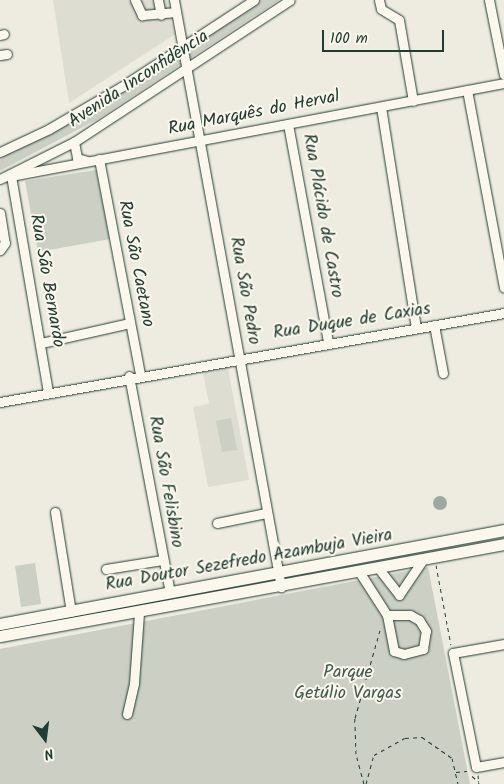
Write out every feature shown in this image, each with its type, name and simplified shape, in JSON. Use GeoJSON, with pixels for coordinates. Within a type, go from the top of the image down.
{"type":"FeatureCollection","features":[{"type":"Feature","properties":{"kind":"main road","name":"Rua Doutor Sezefredo Azambuja Vieira"},"geometry":{"type":"LineString","coordinates":[[0,624],[279,574],[504,530]]}},
{"type":"Feature","properties":{"kind":"main road","name":"Rua Doutor Sezefredo Azambuja Vieira"},"geometry":{"type":"LineString","coordinates":[[0,636],[360,573],[504,544]]}},
{"type":"Feature","properties":{"kind":"street"},"geometry":{"type":"LineString","coordinates":[[135,0],[142,15],[161,15],[176,12]]}},
{"type":"Feature","properties":{"kind":"street"},"geometry":{"type":"LineString","coordinates":[[158,0],[161,15]]}},
{"type":"Feature","properties":{"kind":"street","name":"Rua São Pedro"},"geometry":{"type":"LineString","coordinates":[[174,0],[266,513],[282,587]]}},
{"type":"Feature","properties":{"kind":"street","name":"Avenida Inconfidência"},"geometry":{"type":"LineString","coordinates":[[0,152],[49,129],[182,48],[254,0]]}},
{"type":"Feature","properties":{"kind":"street","name":"Avenida Inconfidência"},"geometry":{"type":"LineString","coordinates":[[0,179],[10,176],[74,142],[290,0]]}},
{"type":"Feature","properties":{"kind":"street"},"geometry":{"type":"LineString","coordinates":[[379,0],[381,8],[399,20],[412,101]]}},
{"type":"Feature","properties":{"kind":"street"},"geometry":{"type":"LineString","coordinates":[[489,0],[504,75]]}},
{"type":"Feature","properties":{"kind":"street","name":"Rua Marquês do Herval"},"geometry":{"type":"LineString","coordinates":[[10,176],[504,83]]}},
{"type":"Feature","properties":{"kind":"street"},"geometry":{"type":"LineString","coordinates":[[467,90],[504,288]]}},
{"type":"Feature","properties":{"kind":"street"},"geometry":{"type":"LineString","coordinates":[[382,107],[416,328]]}},
{"type":"Feature","properties":{"kind":"street","name":"Rua Plácido de Castro"},"geometry":{"type":"LineString","coordinates":[[288,124],[328,342]]}},
{"type":"Feature","properties":{"kind":"street"},"geometry":{"type":"LineString","coordinates":[[74,142],[78,158],[87,161]]}},
{"type":"Feature","properties":{"kind":"street","name":"Rua São Caetano"},"geometry":{"type":"LineString","coordinates":[[99,160],[140,374]]}},
{"type":"Feature","properties":{"kind":"street","name":"Rua São Bernardo"},"geometry":{"type":"LineString","coordinates":[[10,176],[41,343],[48,392]]}},
{"type":"Feature","properties":{"kind":"street"},"geometry":{"type":"LineString","coordinates":[[0,213],[5,244],[0,250]]}},
{"type":"Feature","properties":{"kind":"street","name":"Rua Duque de Caxias"},"geometry":{"type":"LineString","coordinates":[[0,402],[140,374],[504,313]]}},
{"type":"Feature","properties":{"kind":"street"},"geometry":{"type":"LineString","coordinates":[[41,343],[130,323]]}},
{"type":"Feature","properties":{"kind":"street"},"geometry":{"type":"LineString","coordinates":[[434,325],[443,373]]}},
{"type":"Feature","properties":{"kind":"street","name":"Rua São Felisbino"},"geometry":{"type":"LineString","coordinates":[[129,376],[162,560],[170,594]]}},
{"type":"Feature","properties":{"kind":"street"},"geometry":{"type":"LineString","coordinates":[[55,512],[71,612]]}},
{"type":"Feature","properties":{"kind":"street"},"geometry":{"type":"LineString","coordinates":[[217,523],[266,513]]}},
{"type":"Feature","properties":{"kind":"street"},"geometry":{"type":"LineString","coordinates":[[106,569],[162,560]]}},
{"type":"Feature","properties":{"kind":"street"},"geometry":{"type":"LineString","coordinates":[[379,569],[399,595],[422,561]]}},
{"type":"Feature","properties":{"kind":"street"},"geometry":{"type":"LineString","coordinates":[[360,573],[387,615],[394,651],[404,654],[423,649],[426,631],[419,620],[410,614],[387,615]]}},
{"type":"Feature","properties":{"kind":"street"},"geometry":{"type":"LineString","coordinates":[[127,714],[134,684],[139,613]]}},
{"type":"Feature","properties":{"kind":"street"},"geometry":{"type":"LineString","coordinates":[[504,644],[453,653],[473,769],[504,762]]}},
{"type":"Feature","properties":{"kind":"path"},"geometry":{"type":"LineString","coordinates":[[435,558],[453,653]]}},
{"type":"Feature","properties":{"kind":"path"},"geometry":{"type":"LineString","coordinates":[[365,784],[356,754],[355,718],[367,665],[387,615]]}},
{"type":"Feature","properties":{"kind":"path"},"geometry":{"type":"LineString","coordinates":[[365,784],[374,755],[405,738],[422,737],[438,746],[452,758],[458,784]]}},
{"type":"Feature","properties":{"kind":"path"},"geometry":{"type":"LineString","coordinates":[[455,773],[473,769]]}},
{"type":"Feature","properties":{"kind":"path"},"geometry":{"type":"LineString","coordinates":[[473,779],[479,782]]}},
{"type":"Feature","properties":{"kind":"shaded area"},"geometry":{"type":"Polygon","coordinates":[[[53,0],[167,0],[174,35],[69,103],[53,0]]]}},
{"type":"Feature","properties":{"kind":"shaded area"},"geometry":{"type":"Polygon","coordinates":[[[227,363],[249,480],[208,487],[193,407],[209,404],[202,368],[227,363]]]}},
{"type":"Feature","properties":{"kind":"shaded area"},"geometry":{"type":"Polygon","coordinates":[[[437,496],[443,496],[447,503],[443,510],[437,510],[433,506],[433,500],[437,496]]]}},
{"type":"Feature","properties":{"kind":"green space"},"geometry":{"type":"Polygon","coordinates":[[[259,0],[279,0],[98,119],[0,171],[0,156],[259,0]]]}},
{"type":"Feature","properties":{"kind":"green space"},"geometry":{"type":"Polygon","coordinates":[[[96,170],[110,239],[38,252],[25,181],[96,170]]]}},
{"type":"Feature","properties":{"kind":"green space"},"geometry":{"type":"Polygon","coordinates":[[[231,418],[237,450],[222,452],[216,421],[231,418]]]}},
{"type":"Feature","properties":{"kind":"green space"},"geometry":{"type":"Polygon","coordinates":[[[35,563],[41,604],[21,607],[15,566],[35,563]]]}},
{"type":"Feature","properties":{"kind":"green space","name":"Parque Getúlio Vargas"},"geometry":{"type":"Polygon","coordinates":[[[428,567],[470,784],[0,784],[0,649],[428,567]]]}}]}
